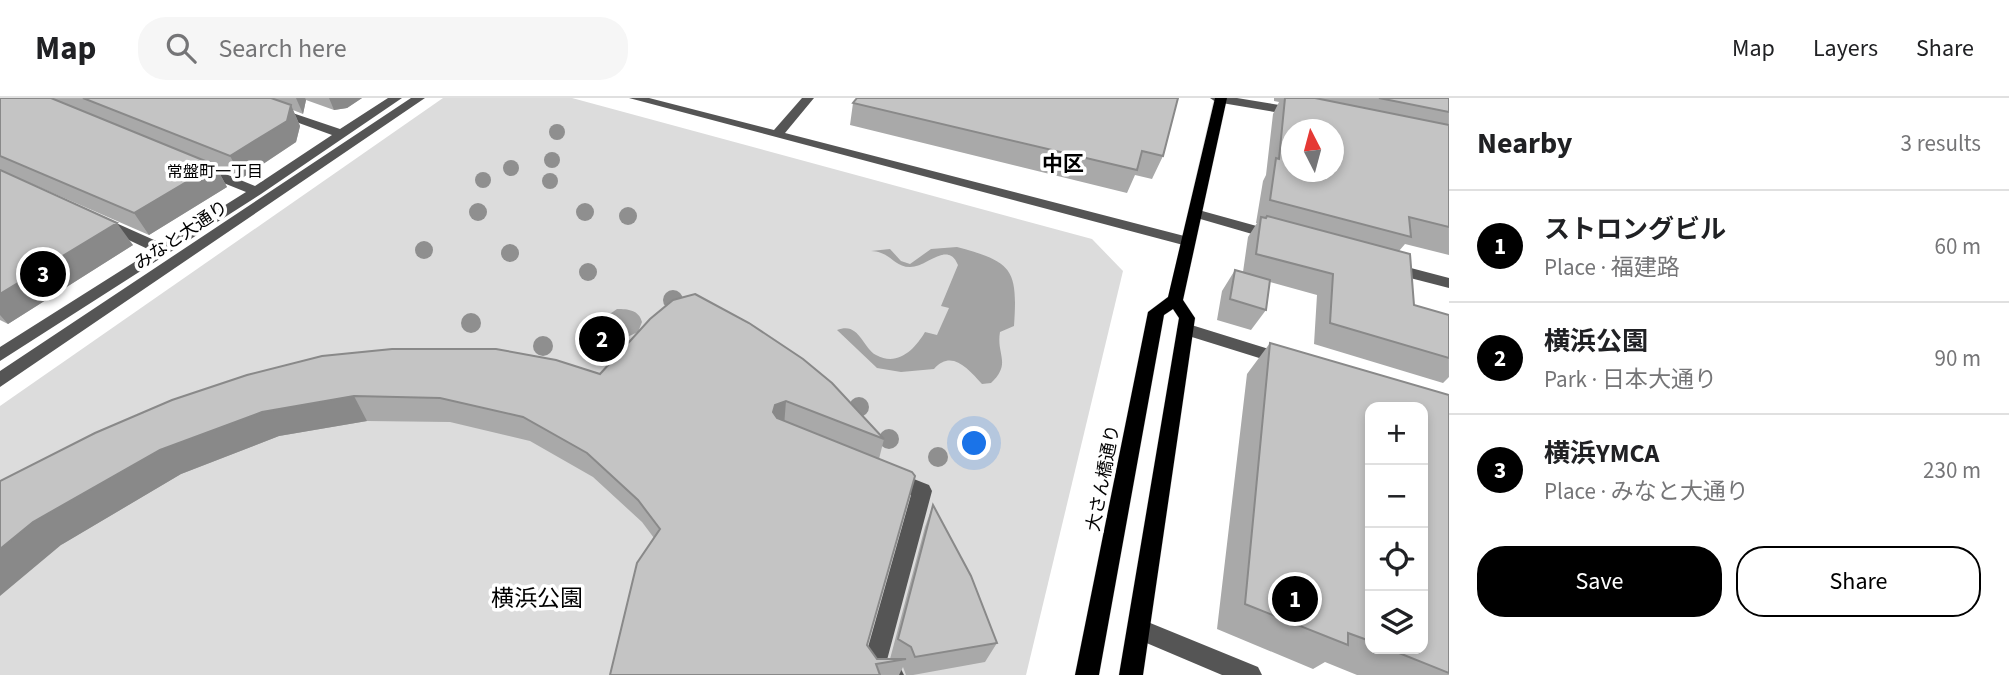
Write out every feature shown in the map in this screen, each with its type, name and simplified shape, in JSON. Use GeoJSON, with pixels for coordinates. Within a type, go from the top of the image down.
{"type":"FeatureCollection","features":[{"type":"Feature","properties":{"kind":"main road","name":"大さん橋通り"},"geometry":{"type":"LineString","coordinates":[[1087,675],[1156,312],[1175,300],[1219,98]]}},
{"type":"Feature","properties":{"kind":"main road"},"geometry":{"type":"LineString","coordinates":[[1131,675],[1187,318],[1175,300]]}},
{"type":"Feature","properties":{"kind":"street"},"geometry":{"type":"LineString","coordinates":[[236,98],[341,134]]}},
{"type":"Feature","properties":{"kind":"street","name":"みなと大通り"},"geometry":{"type":"LineString","coordinates":[[0,355],[396,98]]}},
{"type":"Feature","properties":{"kind":"street","name":"みなと大通り"},"geometry":{"type":"LineString","coordinates":[[0,380],[419,98]]}},
{"type":"Feature","properties":{"kind":"street"},"geometry":{"type":"LineString","coordinates":[[635,98],[1187,241]]}},
{"type":"Feature","properties":{"kind":"street"},"geometry":{"type":"LineString","coordinates":[[777,135],[808,98]]}},
{"type":"Feature","properties":{"kind":"street"},"geometry":{"type":"LineString","coordinates":[[1219,98],[1305,114]]}},
{"type":"Feature","properties":{"kind":"street"},"geometry":{"type":"LineString","coordinates":[[192,165],[256,191]]}},
{"type":"Feature","properties":{"kind":"street"},"geometry":{"type":"LineString","coordinates":[[933,184],[955,190],[1010,195]]}},
{"type":"Feature","properties":{"kind":"street"},"geometry":{"type":"LineString","coordinates":[[1195,213],[1294,241]]}},
{"type":"Feature","properties":{"kind":"street"},"geometry":{"type":"LineString","coordinates":[[86,215],[163,250]]}},
{"type":"Feature","properties":{"kind":"street"},"geometry":{"type":"LineString","coordinates":[[1372,262],[1449,283]]}},
{"type":"Feature","properties":{"kind":"street"},"geometry":{"type":"LineString","coordinates":[[1185,329],[1304,365]]}},
{"type":"Feature","properties":{"kind":"street"},"geometry":{"type":"LineString","coordinates":[[872,471],[922,491],[874,665],[892,675]]}},
{"type":"Feature","properties":{"kind":"street"},"geometry":{"type":"LineString","coordinates":[[1138,629],[1250,675]]}},
{"type":"Feature","properties":{"kind":"shaded area","name":"横浜公園"},"geometry":{"type":"Polygon","coordinates":[[[443,98],[572,98],[1092,239],[1123,271],[1026,675],[0,675],[0,406],[443,98]]]}},
{"type":"Feature","properties":{"kind":"shaded area"},"geometry":{"type":"Polygon","coordinates":[[[957,247],[1000,263],[1008,270],[1015,291],[1014,326],[1000,332],[1001,370],[991,383],[982,384],[965,367],[953,361],[941,363],[934,369],[901,372],[877,368],[837,330],[850,329],[860,336],[876,355],[892,359],[911,350],[925,332],[937,335],[949,308],[941,306],[958,265],[954,258],[943,255],[910,267],[900,265],[884,254],[871,251],[890,249],[901,261],[910,264],[931,249],[957,247]]]}},
{"type":"Feature","properties":{"kind":"shaded area"},"geometry":{"type":"Polygon","coordinates":[[[617,309],[629,310],[638,315],[642,322],[638,332],[625,338],[605,334],[601,329],[601,320],[617,309]]]}},
{"type":"Feature","properties":{"kind":"building"},"geometry":{"type":"Polygon","coordinates":[[[0,98],[51,98],[215,165],[134,213],[0,156],[0,98]]]}},
{"type":"Feature","properties":{"kind":"building"},"geometry":{"type":"Polygon","coordinates":[[[83,98],[271,98],[291,105],[287,121],[230,156],[83,98]]]}},
{"type":"Feature","properties":{"kind":"building"},"geometry":{"type":"Polygon","coordinates":[[[857,98],[1178,98],[1163,156],[1142,151],[1137,170],[853,103],[857,98]]]}},
{"type":"Feature","properties":{"kind":"building"},"geometry":{"type":"Polygon","coordinates":[[[1285,98],[1315,98],[1449,125],[1449,227],[1409,217],[1411,237],[1270,200],[1276,158],[1279,159],[1281,139],[1281,182],[1344,182],[1344,119],[1283,119],[1285,98]]]}},
{"type":"Feature","properties":{"kind":"building"},"geometry":{"type":"Polygon","coordinates":[[[1379,98],[1449,98],[1449,112],[1379,98]]]}},
{"type":"Feature","properties":{"kind":"building"},"geometry":{"type":"Polygon","coordinates":[[[0,170],[117,223],[0,294],[0,170]]]}},
{"type":"Feature","properties":{"kind":"building"},"geometry":{"type":"Polygon","coordinates":[[[1267,216],[1410,254],[1414,305],[1449,315],[1449,358],[1330,323],[1333,274],[1256,254],[1261,217],[1267,216]]]}},
{"type":"Feature","properties":{"kind":"building"},"geometry":{"type":"Polygon","coordinates":[[[1235,270],[1270,280],[1266,310],[1230,299],[1235,270]]]}},
{"type":"Feature","properties":{"kind":"building"},"geometry":{"type":"Polygon","coordinates":[[[695,294],[749,323],[803,359],[832,383],[884,439],[786,401],[775,405],[773,412],[777,418],[912,472],[915,476],[867,645],[877,659],[906,659],[876,664],[880,675],[610,675],[637,563],[660,529],[638,500],[587,453],[523,417],[440,398],[354,396],[262,412],[160,450],[33,522],[0,549],[0,481],[95,433],[172,400],[247,375],[322,356],[392,349],[496,349],[556,360],[600,374],[650,319],[673,300],[695,294]]]}},
{"type":"Feature","properties":{"kind":"building"},"geometry":{"type":"Polygon","coordinates":[[[1270,343],[1449,395],[1449,673],[1402,654],[1428,654],[1428,402],[1365,402],[1365,639],[1348,633],[1348,645],[1245,604],[1270,343]]]}},
{"type":"Feature","properties":{"kind":"building"},"geometry":{"type":"Polygon","coordinates":[[[933,505],[971,576],[997,643],[915,657],[911,647],[898,639],[933,505]]]}},
{"type":"Feature","properties":{"kind":"place","name":"横浜YMCA"},"geometry":{"type":"Point","coordinates":[43,274]}},
{"type":"Feature","properties":{"kind":"place","name":"横浜公園"},"geometry":{"type":"Point","coordinates":[602,339]}},
{"type":"Feature","properties":{"kind":"place","name":"ストロングビル"},"geometry":{"type":"Point","coordinates":[1295,599]}},
{"type":"Feature","properties":{"kind":"district","name":"中区"},"geometry":{"type":"Point","coordinates":[1063,164]}},
{"type":"Feature","properties":{"kind":"district","name":"常盤町一丁目"},"geometry":{"type":"Point","coordinates":[215,171]}},
{"type":"Feature","properties":{"kind":"district","name":"横浜公園"},"geometry":{"type":"Point","coordinates":[537,598]}}]}
